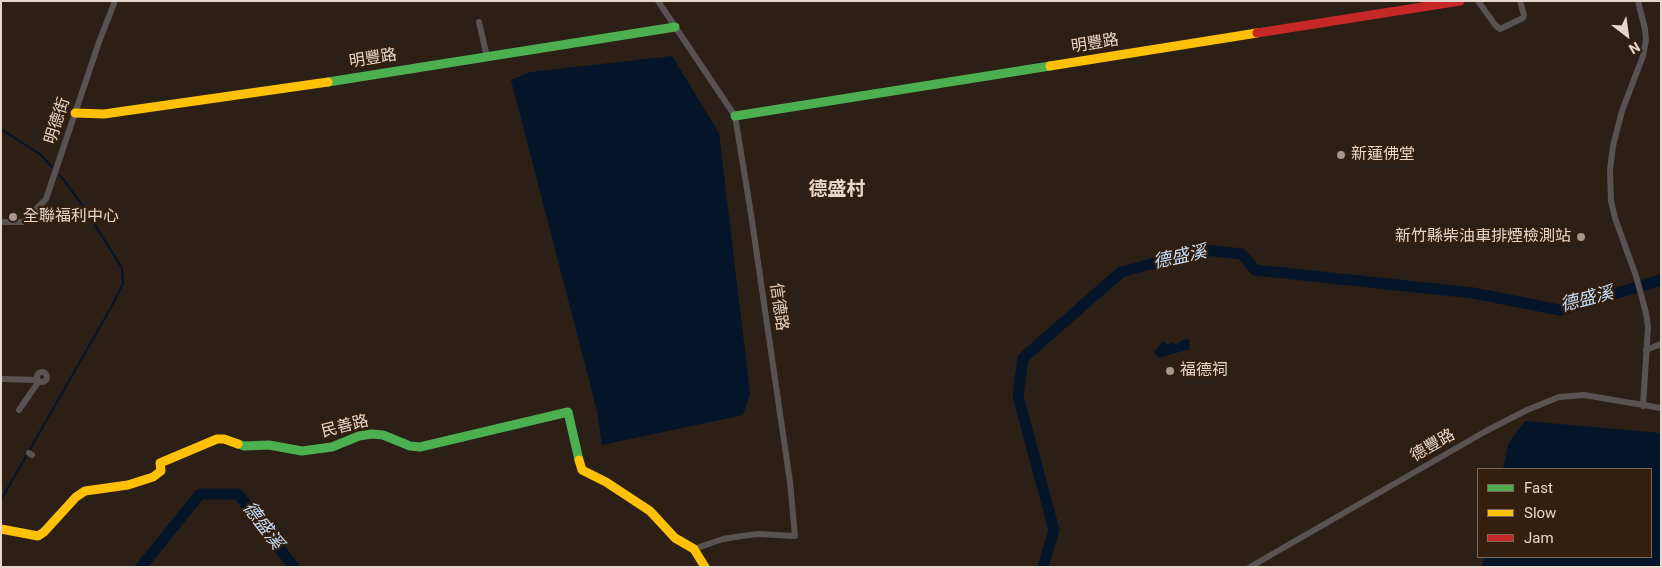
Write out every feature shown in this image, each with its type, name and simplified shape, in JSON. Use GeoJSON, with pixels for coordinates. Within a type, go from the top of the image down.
{"type":"FeatureCollection","features":[{"type":"Feature","properties":{"kind":"street","name":"明德街"},"geometry":{"type":"LineString","coordinates":[[1,222],[23,222],[46,199],[99,42],[115,1]]}},
{"type":"Feature","properties":{"kind":"street","name":"信德路"},"geometry":{"type":"LineString","coordinates":[[658,1],[734,116],[751,214],[790,482],[795,536],[758,534],[742,536],[723,539],[694,549]]}},
{"type":"Feature","properties":{"kind":"street","name":"明豐路"},"geometry":{"type":"LineString","coordinates":[[734,116],[1460,1]]}},
{"type":"Feature","properties":{"kind":"street"},"geometry":{"type":"LineString","coordinates":[[1478,1],[1496,26],[1500,28],[1523,18],[1524,15],[1520,1]]}},
{"type":"Feature","properties":{"kind":"street"},"geometry":{"type":"LineString","coordinates":[[1638,1],[1646,40],[1643,56],[1622,111],[1613,146],[1610,170],[1611,201],[1615,218],[1643,298],[1648,328],[1643,406]]}},
{"type":"Feature","properties":{"kind":"street"},"geometry":{"type":"LineString","coordinates":[[479,22],[487,57]]}},
{"type":"Feature","properties":{"kind":"street","name":"明豐路"},"geometry":{"type":"LineString","coordinates":[[75,113],[104,114],[675,27]]}},
{"type":"Feature","properties":{"kind":"street"},"geometry":{"type":"LineString","coordinates":[[1646,350],[1661,344]]}},
{"type":"Feature","properties":{"kind":"street"},"geometry":{"type":"LineString","coordinates":[[1,379],[38,381],[19,410]]}},
{"type":"Feature","properties":{"kind":"street","name":"德豐路"},"geometry":{"type":"LineString","coordinates":[[1250,567],[1486,431],[1527,410],[1559,397],[1584,396],[1661,408]]}},
{"type":"Feature","properties":{"kind":"street","name":"民善路"},"geometry":{"type":"LineString","coordinates":[[1,529],[38,536],[44,532],[76,497],[85,491],[128,485],[153,477],[161,471],[160,463],[217,439],[224,439],[244,446],[269,445],[302,451],[332,447],[359,436],[383,434],[410,446],[420,447],[568,412],[582,470],[606,482],[650,511],[675,538],[694,549],[705,567]]}},
{"type":"Feature","properties":{"kind":"water"},"geometry":{"type":"Polygon","coordinates":[[[672,56],[719,133],[750,393],[743,415],[602,445],[597,411],[511,80],[531,72],[672,56]]]}},
{"type":"Feature","properties":{"kind":"water"},"geometry":{"type":"Polygon","coordinates":[[[1189,339],[1190,349],[1158,358],[1154,352],[1163,341],[1168,345],[1173,342],[1176,345],[1183,340],[1189,339]]]}},
{"type":"Feature","properties":{"kind":"water"},"geometry":{"type":"Polygon","coordinates":[[[1525,421],[1661,433],[1661,567],[1482,567],[1484,558],[1652,558],[1652,468],[1503,468],[1508,444],[1525,421]]]}},
{"type":"Feature","properties":{"kind":"waterway"},"geometry":{"type":"LineString","coordinates":[[1,129],[41,155],[52,167]]}},
{"type":"Feature","properties":{"kind":"waterway"},"geometry":{"type":"LineString","coordinates":[[1,500],[113,304],[123,283],[122,268],[83,206],[60,175]]}},
{"type":"Feature","properties":{"kind":"waterway","name":"德盛溪"},"geometry":{"type":"LineString","coordinates":[[1043,567],[1054,530],[1018,396],[1023,358],[1121,272],[1204,250],[1242,254],[1255,270],[1473,293],[1560,310],[1661,280]]}},
{"type":"Feature","properties":{"kind":"waterway","name":"德盛溪"},"geometry":{"type":"LineString","coordinates":[[141,567],[200,494],[238,494],[294,567]]}},
{"type":"Feature","properties":{"kind":"traffic: fast"},"geometry":{"type":"LineString","coordinates":[[328,82],[675,27]]}},
{"type":"Feature","properties":{"kind":"traffic: fast"},"geometry":{"type":"LineString","coordinates":[[735,116],[1050,66]]}},
{"type":"Feature","properties":{"kind":"traffic: fast"},"geometry":{"type":"LineString","coordinates":[[238,444],[244,446],[269,445],[302,451],[332,447],[359,436],[372,434],[383,435],[410,446],[420,447],[568,412],[579,460]]}},
{"type":"Feature","properties":{"kind":"traffic: slow"},"geometry":{"type":"LineString","coordinates":[[1050,66],[1257,33]]}},
{"type":"Feature","properties":{"kind":"traffic: slow"},"geometry":{"type":"LineString","coordinates":[[75,113],[104,114],[328,82]]}},
{"type":"Feature","properties":{"kind":"traffic: slow"},"geometry":{"type":"LineString","coordinates":[[1,529],[38,536],[44,532],[76,497],[85,491],[128,485],[153,477],[161,471],[160,463],[217,439],[224,439],[238,444]]}},
{"type":"Feature","properties":{"kind":"traffic: slow"},"geometry":{"type":"LineString","coordinates":[[579,460],[582,470],[606,482],[650,511],[675,538],[694,549],[705,567]]}},
{"type":"Feature","properties":{"kind":"traffic: jam"},"geometry":{"type":"LineString","coordinates":[[1257,33],[1460,1]]}},
{"type":"Feature","properties":{"kind":"place","name":"新蓮佛堂"},"geometry":{"type":"Point","coordinates":[1341,155]}},
{"type":"Feature","properties":{"kind":"place","name":"全聯福利中心"},"geometry":{"type":"Point","coordinates":[13,217]}},
{"type":"Feature","properties":{"kind":"place","name":"新竹縣柴油車排煙檢測站"},"geometry":{"type":"Point","coordinates":[1581,237]}},
{"type":"Feature","properties":{"kind":"place","name":"福德祠"},"geometry":{"type":"Point","coordinates":[1170,371]}},
{"type":"Feature","properties":{"kind":"district","name":"德盛村"},"geometry":{"type":"Point","coordinates":[837,190]}}]}
